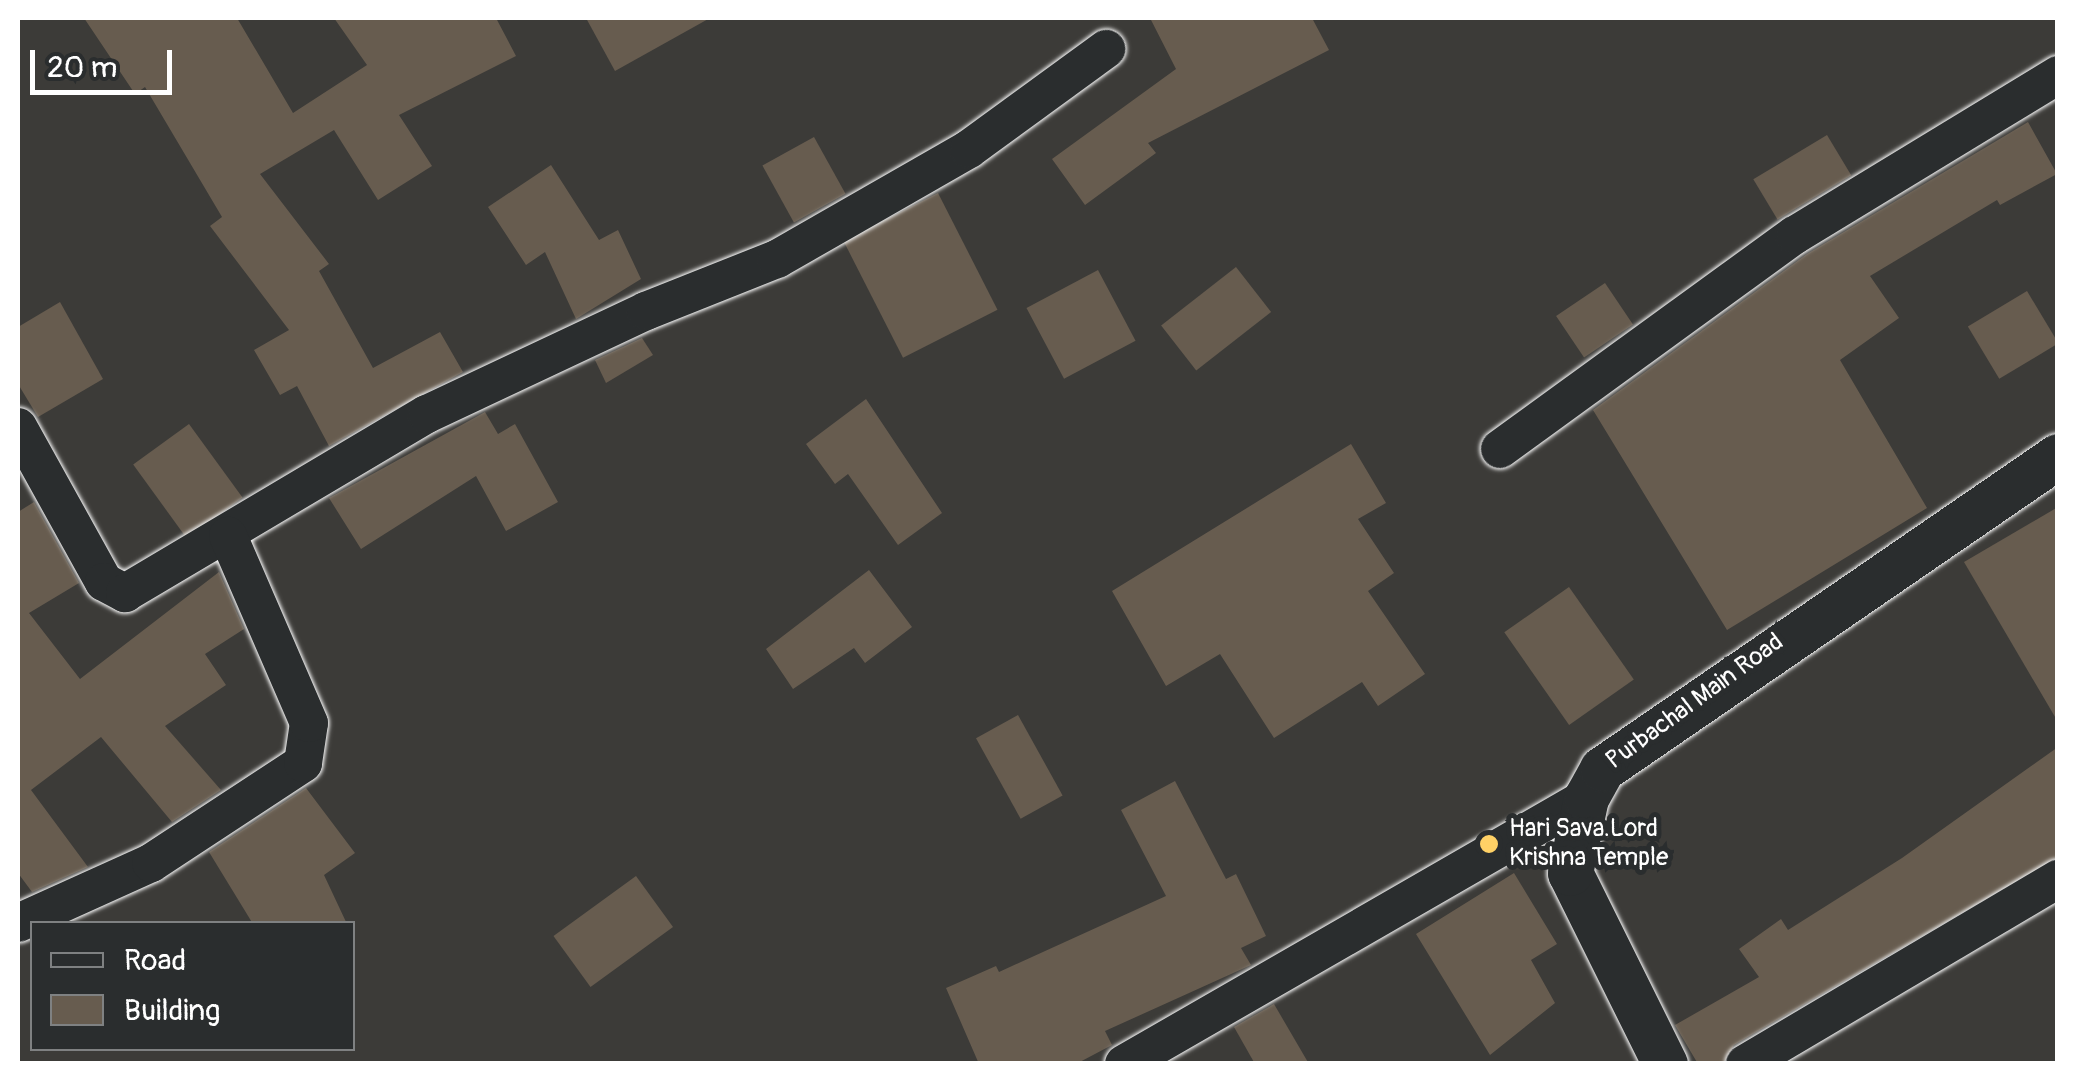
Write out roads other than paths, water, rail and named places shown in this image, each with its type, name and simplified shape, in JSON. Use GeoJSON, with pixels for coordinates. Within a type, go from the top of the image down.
{"type":"FeatureCollection","features":[{"type":"Feature","properties":{"kind":"street"},"geometry":{"type":"LineString","coordinates":[[18,427],[104,582],[125,593],[228,536],[428,414],[646,311],[777,259],[969,149],[1106,49]]}},
{"type":"Feature","properties":{"kind":"street"},"geometry":{"type":"LineString","coordinates":[[1500,449],[1796,235],[2058,76]]}},
{"type":"Feature","properties":{"kind":"street","name":"Purbachal Main Road"},"geometry":{"type":"LineString","coordinates":[[1665,1064],[1576,898],[1570,855],[1586,798],[1612,757],[2058,456]]}},
{"type":"Feature","properties":{"kind":"street"},"geometry":{"type":"LineString","coordinates":[[18,924],[151,864],[303,762],[309,722],[228,536]]}},
{"type":"Feature","properties":{"kind":"street"},"geometry":{"type":"LineString","coordinates":[[1124,1064],[1586,798]]}},
{"type":"Feature","properties":{"kind":"street"},"geometry":{"type":"LineString","coordinates":[[1744,1064],[2058,879]]}},
{"type":"Feature","properties":{"kind":"place","name":"Hari Sava.Lord Krishna Temple"},"geometry":{"type":"Point","coordinates":[1489,844]}}]}
